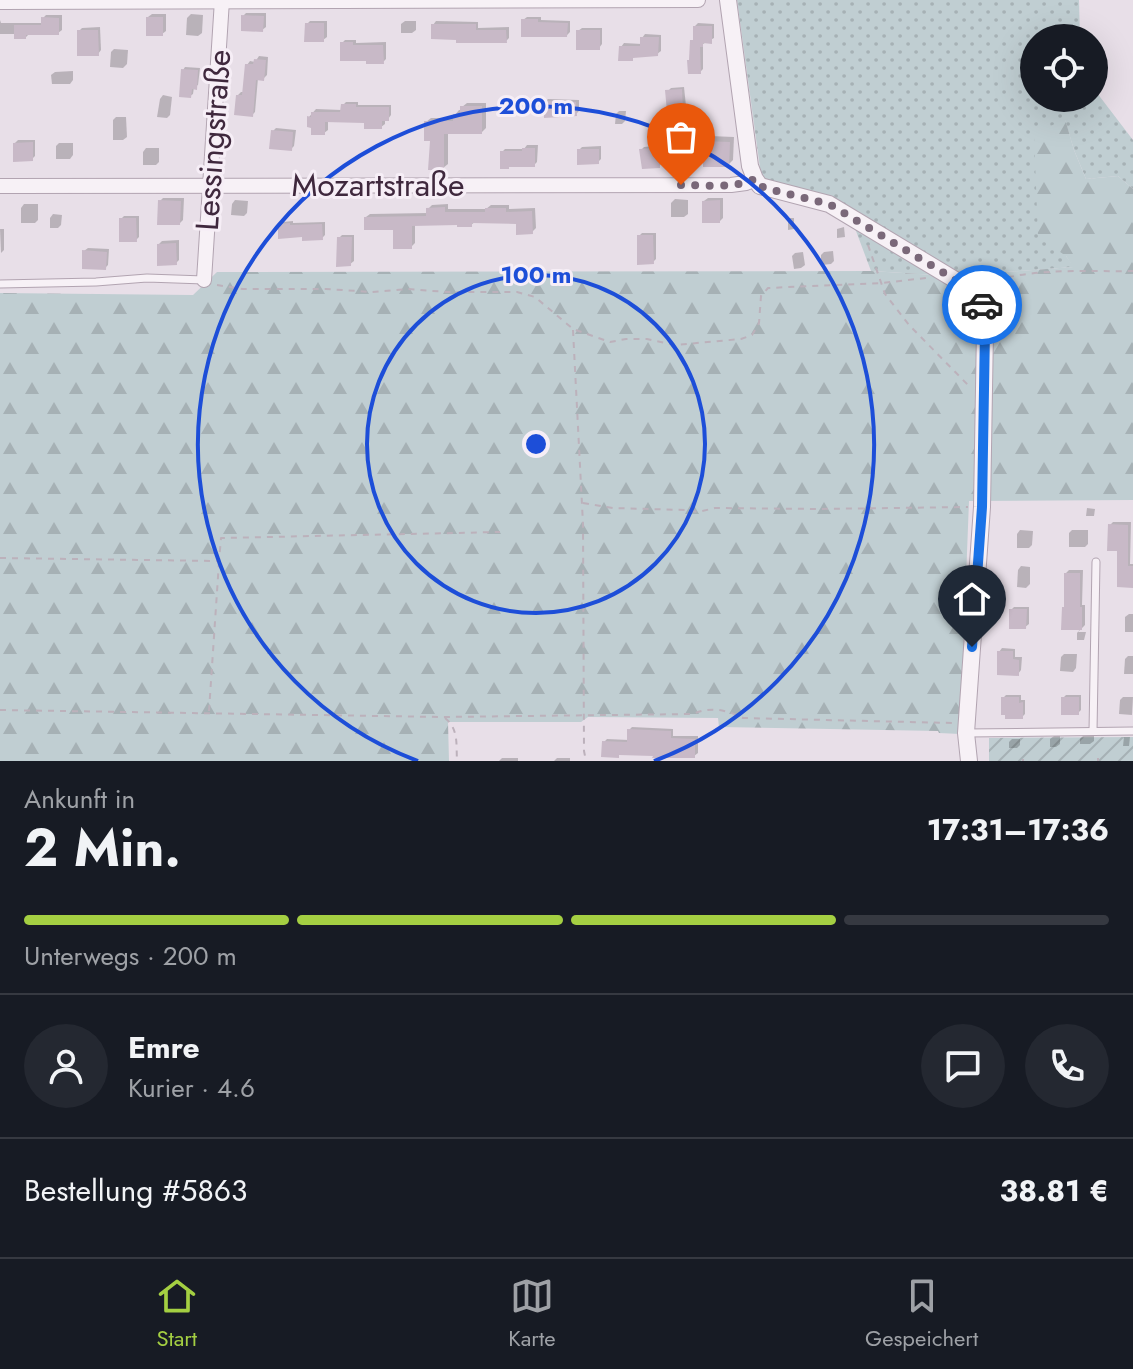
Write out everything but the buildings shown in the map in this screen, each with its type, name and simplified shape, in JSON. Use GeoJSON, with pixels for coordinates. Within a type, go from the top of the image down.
{"type":"FeatureCollection","features":[{"type":"Feature","properties":{"kind":"street"},"geometry":{"type":"LineString","coordinates":[[0,2],[698,0]]}},
{"type":"Feature","properties":{"kind":"street"},"geometry":{"type":"LineString","coordinates":[[728,0],[750,166],[760,186],[829,204],[974,291],[980,299],[984,313],[982,507],[966,733],[969,761]]}},
{"type":"Feature","properties":{"kind":"street","name":"Lessingstraße"},"geometry":{"type":"LineString","coordinates":[[204,280],[222,1]]}},
{"type":"Feature","properties":{"kind":"street","name":"Mozartstraße"},"geometry":{"type":"LineString","coordinates":[[0,186],[731,185],[755,179]]}},
{"type":"Feature","properties":{"kind":"lane"},"geometry":{"type":"LineString","coordinates":[[0,284],[147,278],[204,280]]}},
{"type":"Feature","properties":{"kind":"lane"},"geometry":{"type":"LineString","coordinates":[[1093,731],[1096,562]]}},
{"type":"Feature","properties":{"kind":"lane"},"geometry":{"type":"LineString","coordinates":[[966,733],[1133,731]]}},
{"type":"Feature","properties":{"kind":"path"},"geometry":{"type":"LineString","coordinates":[[870,229],[868,245],[885,294],[909,325],[984,401]]}},
{"type":"Feature","properties":{"kind":"path"},"geometry":{"type":"LineString","coordinates":[[974,291],[1005,276],[1133,271]]}},
{"type":"Feature","properties":{"kind":"path"},"geometry":{"type":"LineString","coordinates":[[204,280],[223,287],[243,289],[517,292],[535,297],[573,329],[610,342],[647,339],[675,345],[741,339],[752,335],[759,323],[761,296],[768,288],[882,283],[947,275]]}},
{"type":"Feature","properties":{"kind":"path"},"geometry":{"type":"LineString","coordinates":[[573,329],[582,503],[586,761]]}},
{"type":"Feature","properties":{"kind":"path"},"geometry":{"type":"LineString","coordinates":[[582,503],[613,508],[698,512],[715,508],[982,507]]}},
{"type":"Feature","properties":{"kind":"path"},"geometry":{"type":"LineString","coordinates":[[209,714],[221,538],[500,532]]}},
{"type":"Feature","properties":{"kind":"path"},"geometry":{"type":"LineString","coordinates":[[0,558],[219,561]]}},
{"type":"Feature","properties":{"kind":"path"},"geometry":{"type":"LineString","coordinates":[[0,710],[443,717],[693,714],[702,710],[729,710],[743,718],[957,724],[966,733]]}},
{"type":"Feature","properties":{"kind":"path"},"geometry":{"type":"LineString","coordinates":[[443,717],[456,732],[457,761]]}},
{"type":"Feature","properties":{"kind":"green space"},"geometry":{"type":"Polygon","coordinates":[[[737,0],[1079,0],[1080,24],[1020,24],[1020,112],[1108,112],[1108,107],[1133,140],[1133,189],[1118,176],[1086,179],[1065,120],[1066,256],[1074,267],[951,276],[871,271],[841,202],[816,192],[762,182],[737,0]]]}},
{"type":"Feature","properties":{"kind":"green space"},"geometry":{"type":"Polygon","coordinates":[[[1065,119],[1086,179],[1118,176],[1133,189],[1133,500],[969,501],[960,734],[719,727],[718,718],[588,717],[581,722],[448,722],[449,761],[0,761],[0,293],[193,295],[217,272],[871,271],[951,276],[1073,267],[1066,256],[1038,237],[1034,134],[1065,119]]]}},
{"type":"Feature","properties":{"kind":"green space"},"geometry":{"type":"Polygon","coordinates":[[[1133,737],[1133,761],[989,761],[989,738],[1133,737]]]}},
{"type":"Feature","properties":{"kind":"way so far"},"geometry":{"type":"LineString","coordinates":[[681,185],[731,185],[755,179],[760,186],[768,189],[820,200],[974,291],[982,305]]}},
{"type":"Feature","properties":{"kind":"route"},"geometry":{"type":"LineString","coordinates":[[972,647],[982,507],[985,330],[982,305]]}}]}
